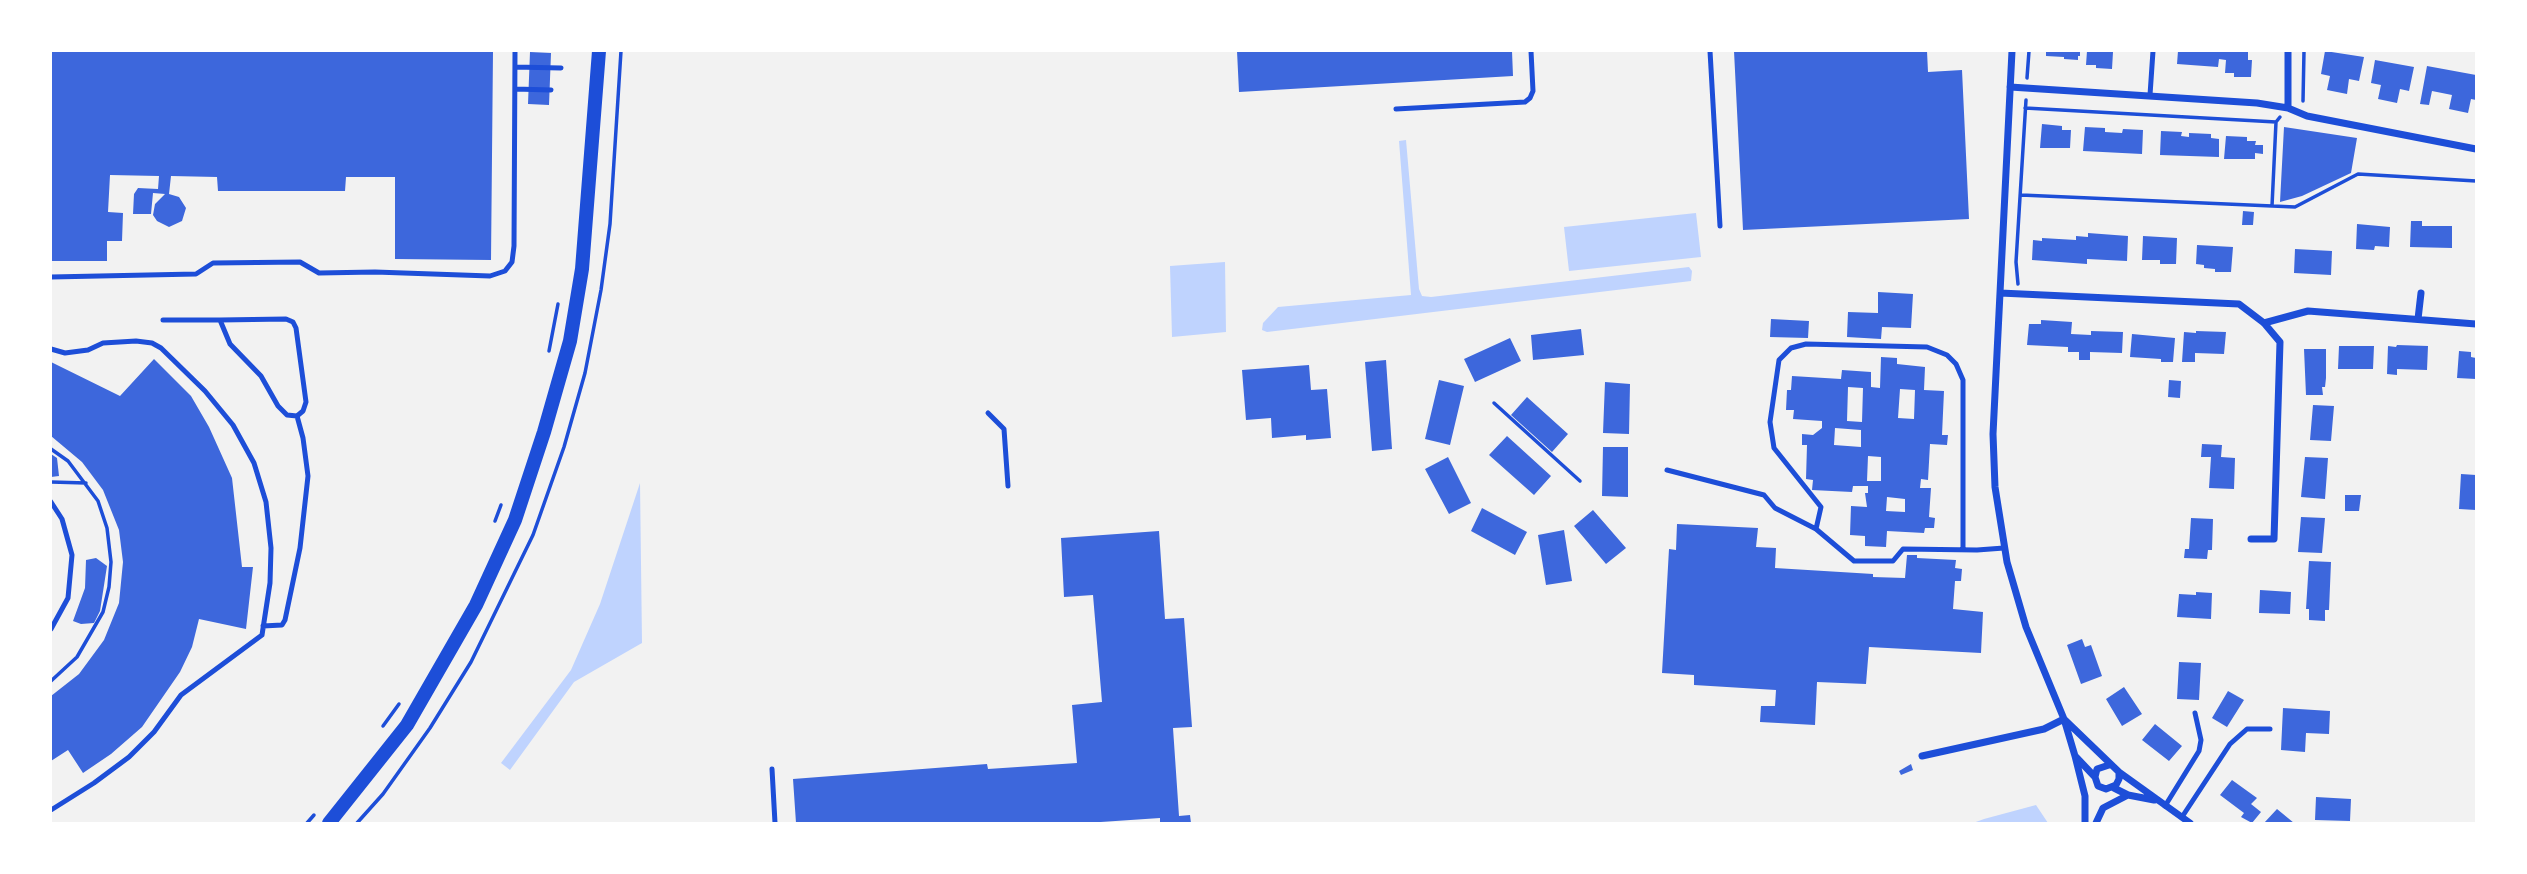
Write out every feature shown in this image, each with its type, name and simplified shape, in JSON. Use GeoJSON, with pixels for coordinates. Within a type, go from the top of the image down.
{"type":"FeatureCollection","features":[{"type":"Feature","properties":{"kind":"main road"},"geometry":{"type":"LineString","coordinates":[[329,823],[413,714],[476,605],[515,520],[570,341],[584,255],[599,51]]}},
{"type":"Feature","properties":{"kind":"street"},"geometry":{"type":"LineString","coordinates":[[2012,51],[1993,434],[1995,487],[2004,548],[2025,627],[2064,719],[2075,756],[2085,796],[2085,823]]}},
{"type":"Feature","properties":{"kind":"street"},"geometry":{"type":"LineString","coordinates":[[2288,51],[2288,108]]}},
{"type":"Feature","properties":{"kind":"street"},"geometry":{"type":"LineString","coordinates":[[2010,87],[2234,100],[2288,108],[2301,113],[2476,149]]}},
{"type":"Feature","properties":{"kind":"street"},"geometry":{"type":"LineString","coordinates":[[2000,293],[2239,304],[2264,323],[2280,342],[2274,539],[2251,539]]}},
{"type":"Feature","properties":{"kind":"street"},"geometry":{"type":"LineString","coordinates":[[2418,319],[2421,293]]}},
{"type":"Feature","properties":{"kind":"street"},"geometry":{"type":"LineString","coordinates":[[2264,323],[2308,311],[2476,324]]}},
{"type":"Feature","properties":{"kind":"street"},"geometry":{"type":"LineString","coordinates":[[1922,757],[2044,729],[2064,719]]}},
{"type":"Feature","properties":{"kind":"street"},"geometry":{"type":"LineString","coordinates":[[2064,719],[2109,765],[2190,823]]}},
{"type":"Feature","properties":{"kind":"street"},"geometry":{"type":"LineString","coordinates":[[2075,756],[2095,777],[2098,786],[2155,800]]}},
{"type":"Feature","properties":{"kind":"street"},"geometry":{"type":"LineString","coordinates":[[2085,796],[2098,769],[2109,765]]}},
{"type":"Feature","properties":{"kind":"street"},"geometry":{"type":"LineString","coordinates":[[2096,823],[2112,788],[2118,782],[2119,772]]}},
{"type":"Feature","properties":{"kind":"street"},"geometry":{"type":"LineString","coordinates":[[2103,808],[2128,795]]}},
{"type":"Feature","properties":{"kind":"lane"},"geometry":{"type":"LineString","coordinates":[[51,277],[196,274],[213,262],[300,262],[320,273],[490,276],[505,271],[512,262],[514,246],[515,51]]}},
{"type":"Feature","properties":{"kind":"lane"},"geometry":{"type":"LineString","coordinates":[[1396,109],[1525,102],[1533,91],[1531,51]]}},
{"type":"Feature","properties":{"kind":"lane"},"geometry":{"type":"LineString","coordinates":[[1710,51],[1720,226]]}},
{"type":"Feature","properties":{"kind":"lane"},"geometry":{"type":"LineString","coordinates":[[2150,95],[2152,51]]}},
{"type":"Feature","properties":{"kind":"lane"},"geometry":{"type":"LineString","coordinates":[[515,66],[561,68]]}},
{"type":"Feature","properties":{"kind":"lane"},"geometry":{"type":"LineString","coordinates":[[515,89],[551,90]]}},
{"type":"Feature","properties":{"kind":"lane"},"geometry":{"type":"LineString","coordinates":[[163,320],[286,319],[293,322],[306,402],[303,411],[297,416],[287,415],[278,406],[261,376],[230,344],[220,320]]}},
{"type":"Feature","properties":{"kind":"lane"},"geometry":{"type":"LineString","coordinates":[[51,349],[65,353],[103,343],[152,343],[161,348],[205,391],[233,425],[254,463],[266,502],[271,548],[270,583],[262,635],[181,695],[154,732],[129,757],[51,810]]}},
{"type":"Feature","properties":{"kind":"lane"},"geometry":{"type":"LineString","coordinates":[[1816,529],[1821,507],[1774,448],[1770,422],[1779,360],[1791,348],[1806,344],[1927,347],[1947,355],[1956,364],[1963,380],[1963,550]]}},
{"type":"Feature","properties":{"kind":"lane"},"geometry":{"type":"LineString","coordinates":[[988,413],[1004,429],[1008,486]]}},
{"type":"Feature","properties":{"kind":"lane"},"geometry":{"type":"LineString","coordinates":[[263,626],[282,625],[285,620],[300,548],[308,476],[297,416]]}},
{"type":"Feature","properties":{"kind":"lane"},"geometry":{"type":"LineString","coordinates":[[1667,470],[1764,495],[1775,508],[1816,529],[1854,561],[1893,561],[1903,549],[2004,548]]}},
{"type":"Feature","properties":{"kind":"lane"},"geometry":{"type":"LineString","coordinates":[[51,502],[62,519],[72,555],[68,598],[51,629]]}},
{"type":"Feature","properties":{"kind":"lane"},"geometry":{"type":"LineString","coordinates":[[2165,806],[2199,751],[2201,740],[2195,713]]}},
{"type":"Feature","properties":{"kind":"lane"},"geometry":{"type":"LineString","coordinates":[[2182,817],[2230,744],[2247,729],[2270,729]]}},
{"type":"Feature","properties":{"kind":"lane"},"geometry":{"type":"LineString","coordinates":[[772,769],[775,823]]}},
{"type":"Feature","properties":{"kind":"path"},"geometry":{"type":"LineString","coordinates":[[2017,286],[2016,262],[2029,51]]}},
{"type":"Feature","properties":{"kind":"path"},"geometry":{"type":"LineString","coordinates":[[2301,113],[2304,97],[2304,51]]}},
{"type":"Feature","properties":{"kind":"path"},"geometry":{"type":"LineString","coordinates":[[2025,108],[2276,122]]}},
{"type":"Feature","properties":{"kind":"path"},"geometry":{"type":"LineString","coordinates":[[2272,206],[2276,122],[2288,108]]}},
{"type":"Feature","properties":{"kind":"path"},"geometry":{"type":"LineString","coordinates":[[2021,195],[2295,207],[2358,174],[2476,181]]}},
{"type":"Feature","properties":{"kind":"path"},"geometry":{"type":"LineString","coordinates":[[548,355],[560,296]]}},
{"type":"Feature","properties":{"kind":"path"},"geometry":{"type":"LineString","coordinates":[[1494,402],[1580,481]]}},
{"type":"Feature","properties":{"kind":"path"},"geometry":{"type":"LineString","coordinates":[[51,449],[68,461],[98,501],[107,528],[110,555],[109,587],[103,612],[77,657],[51,681]]}},
{"type":"Feature","properties":{"kind":"path"},"geometry":{"type":"LineString","coordinates":[[51,482],[86,483]]}},
{"type":"Feature","properties":{"kind":"path"},"geometry":{"type":"LineString","coordinates":[[491,531],[504,497]]}},
{"type":"Feature","properties":{"kind":"path"},"geometry":{"type":"LineString","coordinates":[[382,729],[404,696]]}},
{"type":"Feature","properties":{"kind":"path"},"geometry":{"type":"LineString","coordinates":[[307,823],[318,810]]}},
{"type":"Feature","properties":{"kind":"water"},"geometry":{"type":"Polygon","coordinates":[[[1406,140],[1419,289],[1422,296],[1689,267],[1692,271],[1691,281],[1267,332],[1262,330],[1263,323],[1278,307],[1411,295],[1399,141],[1406,140]]]}},
{"type":"Feature","properties":{"kind":"water"},"geometry":{"type":"Polygon","coordinates":[[[1696,213],[1701,257],[1569,271],[1564,227],[1696,213]]]}},
{"type":"Feature","properties":{"kind":"water"},"geometry":{"type":"Polygon","coordinates":[[[1225,262],[1226,332],[1172,337],[1170,266],[1225,262]]]}},
{"type":"Feature","properties":{"kind":"water"},"geometry":{"type":"Polygon","coordinates":[[[640,483],[642,643],[574,682],[510,770],[501,763],[571,670],[600,604],[640,483]]]}},
{"type":"Feature","properties":{"kind":"water"},"geometry":{"type":"Polygon","coordinates":[[[2036,805],[2048,823],[1973,823],[1984,819],[2036,805]]]}},
{"type":"Feature","properties":{"kind":"building"},"geometry":{"type":"Polygon","coordinates":[[[51,51],[493,51],[491,260],[395,259],[395,177],[346,177],[345,191],[218,191],[217,177],[171,176],[169,194],[179,197],[186,208],[182,221],[169,227],[157,221],[153,215],[155,204],[165,194],[153,193],[151,214],[133,214],[134,194],[138,188],[158,189],[159,176],[110,175],[108,212],[123,213],[122,241],[107,241],[107,261],[51,261],[51,51]]]}},
{"type":"Feature","properties":{"kind":"building"},"geometry":{"type":"Polygon","coordinates":[[[1237,51],[1512,51],[1513,76],[1239,92],[1237,51]]]}},
{"type":"Feature","properties":{"kind":"building"},"geometry":{"type":"Polygon","coordinates":[[[1734,51],[1927,51],[1928,72],[1962,70],[1969,219],[1743,230],[1734,51]]]}},
{"type":"Feature","properties":{"kind":"building"},"geometry":{"type":"Polygon","coordinates":[[[2046,51],[2080,51],[2080,56],[2078,60],[2064,59],[2046,56],[2046,51]]]}},
{"type":"Feature","properties":{"kind":"building"},"geometry":{"type":"Polygon","coordinates":[[[2087,51],[2113,52],[2112,69],[2086,65],[2087,51]]]}},
{"type":"Feature","properties":{"kind":"building"},"geometry":{"type":"Polygon","coordinates":[[[2178,51],[2248,51],[2248,60],[2252,60],[2251,77],[2234,77],[2234,73],[2225,73],[2226,60],[2219,59],[2218,67],[2177,64],[2178,51]]]}},
{"type":"Feature","properties":{"kind":"building"},"geometry":{"type":"Polygon","coordinates":[[[2325,51],[2364,57],[2359,81],[2349,79],[2347,94],[2327,90],[2330,76],[2321,74],[2325,51]]]}},
{"type":"Feature","properties":{"kind":"building"},"geometry":{"type":"Polygon","coordinates":[[[530,52],[551,53],[549,105],[528,104],[530,52]]]}},
{"type":"Feature","properties":{"kind":"building"},"geometry":{"type":"Polygon","coordinates":[[[2375,60],[2414,67],[2409,91],[2400,89],[2397,103],[2378,99],[2381,85],[2371,83],[2375,60]]]}},
{"type":"Feature","properties":{"kind":"building"},"geometry":{"type":"Polygon","coordinates":[[[2427,66],[2476,75],[2476,100],[2471,99],[2468,113],[2449,109],[2452,95],[2432,91],[2429,105],[2420,104],[2427,66]]]}},
{"type":"Feature","properties":{"kind":"building"},"geometry":{"type":"Polygon","coordinates":[[[2042,124],[2071,130],[2070,148],[2040,148],[2042,124]]]}},
{"type":"Feature","properties":{"kind":"building"},"geometry":{"type":"Polygon","coordinates":[[[2085,127],[2105,128],[2105,132],[2122,133],[2123,129],[2143,130],[2142,154],[2083,151],[2085,127]]]}},
{"type":"Feature","properties":{"kind":"building"},"geometry":{"type":"Polygon","coordinates":[[[2284,127],[2357,138],[2351,173],[2302,196],[2280,202],[2284,127]]]}},
{"type":"Feature","properties":{"kind":"building"},"geometry":{"type":"Polygon","coordinates":[[[2161,131],[2182,132],[2181,136],[2189,137],[2189,133],[2211,134],[2211,138],[2219,139],[2219,157],[2160,155],[2161,131]]]}},
{"type":"Feature","properties":{"kind":"building"},"geometry":{"type":"Polygon","coordinates":[[[2226,136],[2247,137],[2247,141],[2256,141],[2255,145],[2263,145],[2263,154],[2255,153],[2255,159],[2224,159],[2226,136]]]}},
{"type":"Feature","properties":{"kind":"building"},"geometry":{"type":"Polygon","coordinates":[[[2243,211],[2254,212],[2253,225],[2242,225],[2243,211]]]}},
{"type":"Feature","properties":{"kind":"building"},"geometry":{"type":"Polygon","coordinates":[[[2411,221],[2422,221],[2422,226],[2452,226],[2452,248],[2410,247],[2411,221]]]}},
{"type":"Feature","properties":{"kind":"building"},"geometry":{"type":"Polygon","coordinates":[[[2357,224],[2390,227],[2389,247],[2356,249],[2357,224]]]}},
{"type":"Feature","properties":{"kind":"building"},"geometry":{"type":"Polygon","coordinates":[[[2088,233],[2128,236],[2127,261],[2087,259],[2087,264],[2032,260],[2033,240],[2076,240],[2076,236],[2088,237],[2088,233]]]}},
{"type":"Feature","properties":{"kind":"building"},"geometry":{"type":"Polygon","coordinates":[[[2143,236],[2177,238],[2176,264],[2160,264],[2160,260],[2142,260],[2143,236]]]}},
{"type":"Feature","properties":{"kind":"building"},"geometry":{"type":"Polygon","coordinates":[[[2197,245],[2233,247],[2231,272],[2215,272],[2215,269],[2196,264],[2197,245]]]}},
{"type":"Feature","properties":{"kind":"building"},"geometry":{"type":"Polygon","coordinates":[[[2295,249],[2332,251],[2331,275],[2294,273],[2295,249]]]}},
{"type":"Feature","properties":{"kind":"building"},"geometry":{"type":"Polygon","coordinates":[[[1878,292],[1913,294],[1911,328],[1882,327],[1881,339],[1847,337],[1848,312],[1878,313],[1878,292]]]}},
{"type":"Feature","properties":{"kind":"building"},"geometry":{"type":"Polygon","coordinates":[[[1771,319],[1809,321],[1808,338],[1770,337],[1771,319]]]}},
{"type":"Feature","properties":{"kind":"building"},"geometry":{"type":"Polygon","coordinates":[[[2041,320],[2072,322],[2071,334],[2091,335],[2091,331],[2123,332],[2122,353],[2090,352],[2090,360],[2079,360],[2079,352],[2068,352],[2068,347],[2027,345],[2029,324],[2041,324],[2041,320]]]}},
{"type":"Feature","properties":{"kind":"building"},"geometry":{"type":"Polygon","coordinates":[[[1581,329],[1584,355],[1533,360],[1531,335],[1581,329]]]}},
{"type":"Feature","properties":{"kind":"building"},"geometry":{"type":"Polygon","coordinates":[[[2184,332],[2226,332],[2224,354],[2195,353],[2195,362],[2182,362],[2184,332]]]}},
{"type":"Feature","properties":{"kind":"building"},"geometry":{"type":"Polygon","coordinates":[[[2132,334],[2175,338],[2173,362],[2130,357],[2132,334]]]}},
{"type":"Feature","properties":{"kind":"building"},"geometry":{"type":"Polygon","coordinates":[[[1510,338],[1521,361],[1475,382],[1464,359],[1510,338]]]}},
{"type":"Feature","properties":{"kind":"building"},"geometry":{"type":"Polygon","coordinates":[[[2339,346],[2374,346],[2373,369],[2338,369],[2339,346]]]}},
{"type":"Feature","properties":{"kind":"building"},"geometry":{"type":"Polygon","coordinates":[[[2388,346],[2428,346],[2427,370],[2397,369],[2397,375],[2387,374],[2388,346]]]}},
{"type":"Feature","properties":{"kind":"building"},"geometry":{"type":"Polygon","coordinates":[[[2304,349],[2326,349],[2323,395],[2306,395],[2304,349]]]}},
{"type":"Feature","properties":{"kind":"building"},"geometry":{"type":"Polygon","coordinates":[[[2459,351],[2471,352],[2471,357],[2476,358],[2476,379],[2457,378],[2459,351]]]}},
{"type":"Feature","properties":{"kind":"building"},"geometry":{"type":"Polygon","coordinates":[[[1881,357],[1897,358],[1897,364],[1925,367],[1924,390],[1944,391],[1942,435],[1948,435],[1947,445],[1930,444],[1928,480],[1921,479],[1920,488],[1931,488],[1929,517],[1935,518],[1934,528],[1925,528],[1924,533],[1887,531],[1886,547],[1865,546],[1865,536],[1850,535],[1851,506],[1867,507],[1865,493],[1868,493],[1868,486],[1853,486],[1852,492],[1812,490],[1813,480],[1806,479],[1807,445],[1802,445],[1802,434],[1813,435],[1822,428],[1822,421],[1793,419],[1794,410],[1786,410],[1787,390],[1791,390],[1792,376],[1841,379],[1842,370],[1871,372],[1871,387],[1880,388],[1881,357]],[[1848,387],[1847,421],[1862,422],[1863,388],[1848,387]],[[1900,389],[1898,418],[1914,419],[1915,390],[1900,389]],[[1835,428],[1834,445],[1861,447],[1861,430],[1835,428]],[[1868,456],[1867,481],[1881,481],[1881,457],[1868,456]],[[1887,497],[1886,511],[1905,512],[1905,499],[1887,497]]]}},
{"type":"Feature","properties":{"kind":"building"},"geometry":{"type":"Polygon","coordinates":[[[154,359],[191,396],[209,427],[232,478],[242,567],[253,567],[246,629],[199,619],[192,647],[180,672],[142,727],[111,754],[83,773],[68,750],[51,761],[51,696],[79,674],[104,640],[119,603],[123,562],[119,530],[103,490],[82,462],[51,436],[51,362],[120,396],[154,359]]]}},
{"type":"Feature","properties":{"kind":"building"},"geometry":{"type":"Polygon","coordinates":[[[1386,360],[1392,449],[1372,451],[1365,362],[1386,360]]]}},
{"type":"Feature","properties":{"kind":"building"},"geometry":{"type":"Polygon","coordinates":[[[1309,365],[1311,390],[1327,389],[1331,438],[1306,440],[1306,435],[1272,438],[1271,418],[1246,420],[1242,370],[1309,365]]]}},
{"type":"Feature","properties":{"kind":"building"},"geometry":{"type":"Polygon","coordinates":[[[1439,380],[1464,386],[1450,445],[1425,439],[1439,380]]]}},
{"type":"Feature","properties":{"kind":"building"},"geometry":{"type":"Polygon","coordinates":[[[2169,380],[2181,381],[2180,398],[2168,397],[2169,380]]]}},
{"type":"Feature","properties":{"kind":"building"},"geometry":{"type":"Polygon","coordinates":[[[1605,382],[1630,384],[1629,434],[1603,433],[1605,382]]]}},
{"type":"Feature","properties":{"kind":"building"},"geometry":{"type":"Polygon","coordinates":[[[1527,397],[1568,434],[1552,452],[1511,415],[1527,397]]]}},
{"type":"Feature","properties":{"kind":"building"},"geometry":{"type":"Polygon","coordinates":[[[2313,405],[2334,406],[2331,441],[2310,440],[2313,405]]]}},
{"type":"Feature","properties":{"kind":"building"},"geometry":{"type":"Polygon","coordinates":[[[1507,436],[1551,476],[1534,495],[1489,455],[1507,436]]]}},
{"type":"Feature","properties":{"kind":"building"},"geometry":{"type":"Polygon","coordinates":[[[2202,444],[2222,445],[2221,457],[2235,458],[2234,489],[2209,488],[2211,457],[2201,457],[2202,444]]]}},
{"type":"Feature","properties":{"kind":"building"},"geometry":{"type":"Polygon","coordinates":[[[1603,447],[1628,447],[1628,497],[1602,496],[1603,447]]]}},
{"type":"Feature","properties":{"kind":"building"},"geometry":{"type":"Polygon","coordinates":[[[51,454],[57,458],[59,476],[51,477],[51,454]]]}},
{"type":"Feature","properties":{"kind":"building"},"geometry":{"type":"Polygon","coordinates":[[[1448,457],[1471,503],[1449,514],[1425,469],[1448,457]]]}},
{"type":"Feature","properties":{"kind":"building"},"geometry":{"type":"Polygon","coordinates":[[[2305,457],[2328,458],[2325,499],[2301,497],[2305,457]]]}},
{"type":"Feature","properties":{"kind":"building"},"geometry":{"type":"Polygon","coordinates":[[[2461,474],[2476,475],[2476,510],[2459,509],[2461,474]]]}},
{"type":"Feature","properties":{"kind":"building"},"geometry":{"type":"Polygon","coordinates":[[[2345,495],[2361,495],[2359,511],[2345,511],[2345,495]]]}},
{"type":"Feature","properties":{"kind":"building"},"geometry":{"type":"Polygon","coordinates":[[[1482,508],[1527,532],[1515,555],[1471,531],[1482,508]]]}},
{"type":"Feature","properties":{"kind":"building"},"geometry":{"type":"Polygon","coordinates":[[[1593,510],[1626,548],[1606,564],[1574,526],[1593,510]]]}},
{"type":"Feature","properties":{"kind":"building"},"geometry":{"type":"Polygon","coordinates":[[[2301,517],[2325,518],[2322,553],[2298,552],[2301,517]]]}},
{"type":"Feature","properties":{"kind":"building"},"geometry":{"type":"Polygon","coordinates":[[[2191,518],[2213,519],[2212,550],[2208,550],[2207,559],[2184,558],[2185,549],[2189,549],[2191,518]]]}},
{"type":"Feature","properties":{"kind":"building"},"geometry":{"type":"Polygon","coordinates":[[[1677,524],[1758,528],[1756,547],[1776,548],[1775,568],[1905,578],[1907,555],[1956,560],[1955,568],[1962,569],[1961,581],[1955,581],[1953,609],[1983,612],[1981,653],[1869,647],[1866,684],[1817,682],[1815,725],[1760,722],[1761,706],[1775,706],[1776,690],[1694,685],[1694,675],[1662,673],[1669,549],[1676,550],[1677,524]]]}},
{"type":"Feature","properties":{"kind":"building"},"geometry":{"type":"Polygon","coordinates":[[[1564,530],[1572,581],[1546,585],[1538,535],[1564,530]]]}},
{"type":"Feature","properties":{"kind":"building"},"geometry":{"type":"Polygon","coordinates":[[[1159,531],[1165,619],[1184,618],[1192,727],[1173,728],[1179,816],[1190,815],[1191,823],[1160,823],[1160,818],[1086,823],[796,823],[793,779],[987,764],[988,769],[1077,763],[1072,705],[1102,702],[1093,595],[1064,597],[1061,538],[1159,531]]]}},
{"type":"Feature","properties":{"kind":"building"},"geometry":{"type":"Polygon","coordinates":[[[96,558],[107,566],[100,611],[94,623],[81,624],[73,621],[85,588],[86,560],[96,558]]]}},
{"type":"Feature","properties":{"kind":"building"},"geometry":{"type":"Polygon","coordinates":[[[2309,561],[2331,562],[2329,610],[2325,610],[2325,621],[2309,620],[2309,609],[2306,609],[2309,561]]]}},
{"type":"Feature","properties":{"kind":"building"},"geometry":{"type":"Polygon","coordinates":[[[2260,590],[2291,592],[2290,614],[2259,613],[2260,590]]]}},
{"type":"Feature","properties":{"kind":"building"},"geometry":{"type":"Polygon","coordinates":[[[2196,592],[2212,593],[2211,619],[2177,617],[2179,594],[2196,595],[2196,592]]]}},
{"type":"Feature","properties":{"kind":"building"},"geometry":{"type":"Polygon","coordinates":[[[2082,639],[2085,647],[2091,645],[2102,676],[2081,684],[2067,645],[2082,639]]]}},
{"type":"Feature","properties":{"kind":"building"},"geometry":{"type":"Polygon","coordinates":[[[2179,662],[2201,663],[2199,700],[2177,699],[2179,662]]]}},
{"type":"Feature","properties":{"kind":"building"},"geometry":{"type":"Polygon","coordinates":[[[2124,687],[2142,714],[2122,726],[2106,699],[2124,687]]]}},
{"type":"Feature","properties":{"kind":"building"},"geometry":{"type":"Polygon","coordinates":[[[2228,691],[2244,700],[2227,727],[2212,718],[2228,691]]]}},
{"type":"Feature","properties":{"kind":"building"},"geometry":{"type":"Polygon","coordinates":[[[2283,708],[2330,711],[2329,734],[2306,733],[2305,752],[2281,750],[2283,708]]]}},
{"type":"Feature","properties":{"kind":"building"},"geometry":{"type":"Polygon","coordinates":[[[2155,724],[2182,746],[2169,761],[2142,740],[2155,724]]]}},
{"type":"Feature","properties":{"kind":"building"},"geometry":{"type":"Polygon","coordinates":[[[1911,764],[1913,770],[1901,775],[1899,771],[1911,764]]]}},
{"type":"Feature","properties":{"kind":"building"},"geometry":{"type":"Polygon","coordinates":[[[2232,780],[2257,798],[2251,804],[2261,812],[2252,823],[2241,817],[2244,813],[2220,795],[2232,780]]]}},
{"type":"Feature","properties":{"kind":"building"},"geometry":{"type":"Polygon","coordinates":[[[2316,797],[2351,799],[2350,821],[2315,820],[2316,797]]]}},
{"type":"Feature","properties":{"kind":"building"},"geometry":{"type":"Polygon","coordinates":[[[2277,809],[2294,823],[2264,823],[2277,809]]]}}]}
